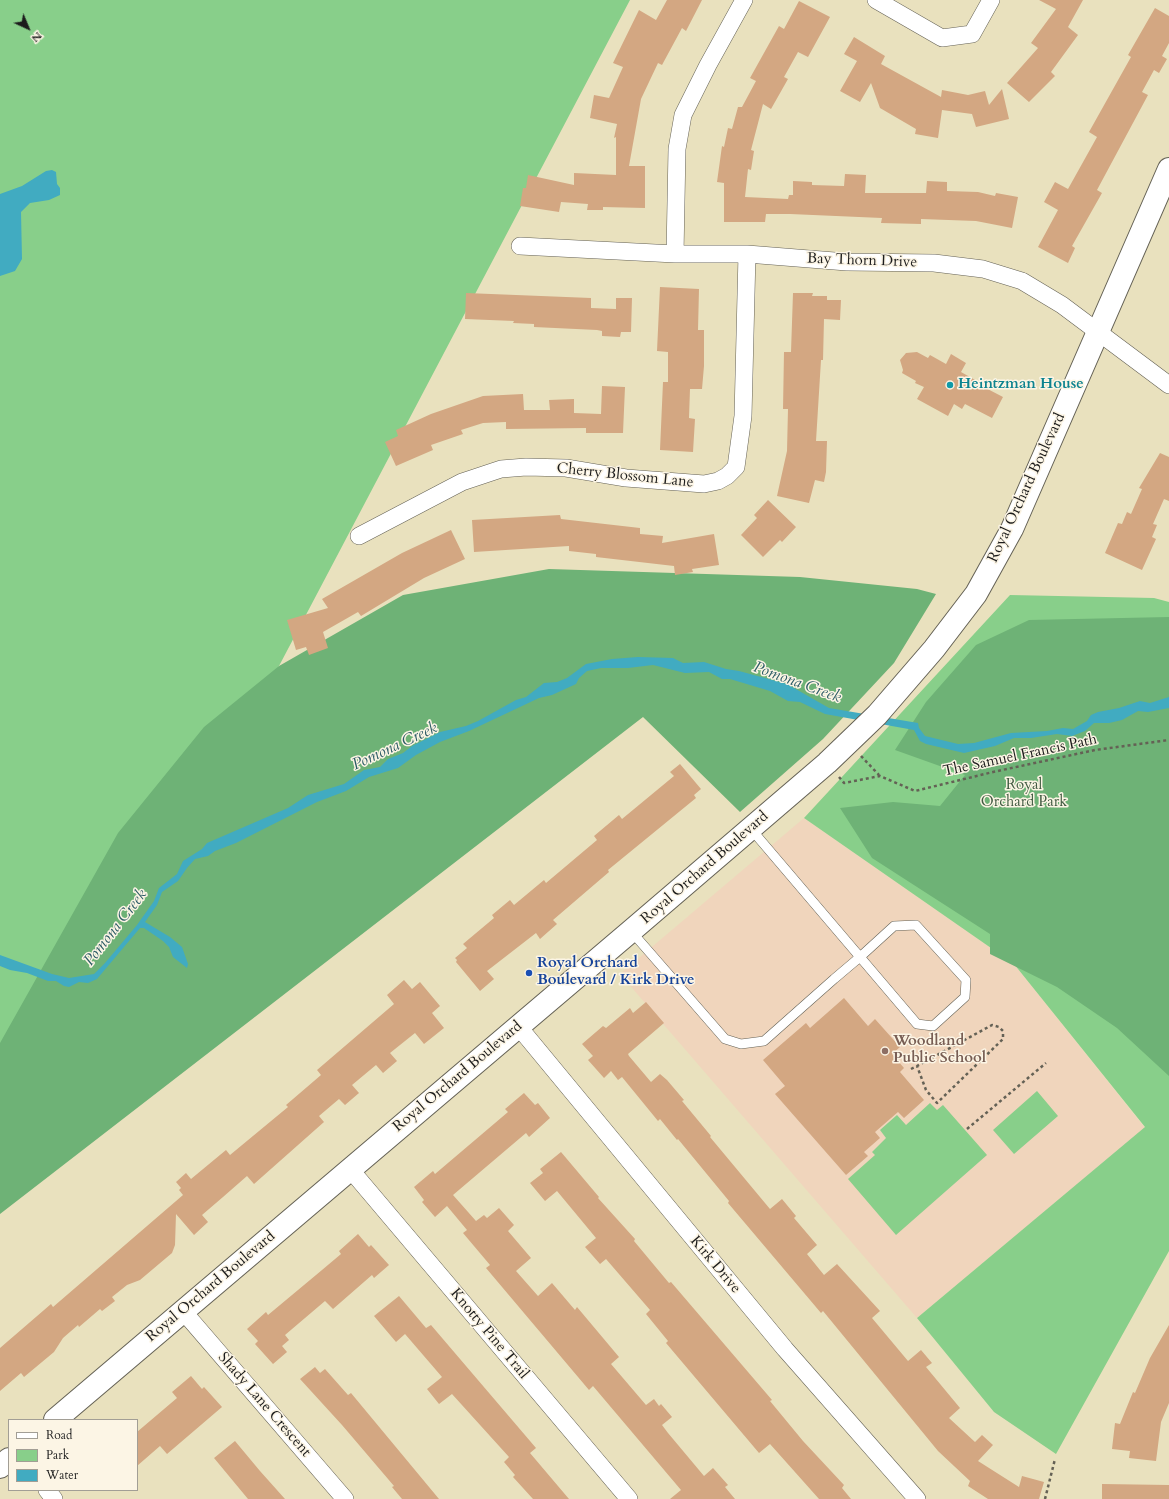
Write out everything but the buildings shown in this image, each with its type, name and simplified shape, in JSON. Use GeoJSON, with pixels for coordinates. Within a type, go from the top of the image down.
{"type":"FeatureCollection","features":[{"type":"Feature","properties":{"kind":"street"},"geometry":{"type":"LineString","coordinates":[[675,254],[677,149],[683,115],[708,65],[744,0]]}},
{"type":"Feature","properties":{"kind":"street"},"geometry":{"type":"LineString","coordinates":[[876,0],[942,38],[972,34],[991,0]]}},
{"type":"Feature","properties":{"kind":"street","name":"Royal Orchard Boulevard"},"geometry":{"type":"LineString","coordinates":[[56,1419],[751,829],[827,763],[878,714],[934,649],[976,594],[1012,529],[1096,332],[1169,169]]}},
{"type":"Feature","properties":{"kind":"street","name":"Bay Thorn Drive"},"geometry":{"type":"LineString","coordinates":[[520,246],[675,254],[747,254],[847,262],[934,263],[983,269],[1022,281],[1062,305],[1096,332],[1169,385]]}},
{"type":"Feature","properties":{"kind":"street","name":"Cherry Blossom Lane"},"geometry":{"type":"LineString","coordinates":[[359,536],[462,482],[502,470],[526,467],[566,468],[626,478],[704,484],[718,481],[727,476],[736,467],[744,416],[747,254]]}},
{"type":"Feature","properties":{"kind":"street","name":"Kirk Drive"},"geometry":{"type":"LineString","coordinates":[[518,1026],[785,1349],[917,1499]]}},
{"type":"Feature","properties":{"kind":"street","name":"Knotty Pine Trail"},"geometry":{"type":"LineString","coordinates":[[350,1169],[629,1499]]}},
{"type":"Feature","properties":{"kind":"street","name":"Shady Lane Crescent"},"geometry":{"type":"LineString","coordinates":[[183,1311],[345,1499]]}},
{"type":"Feature","properties":{"kind":"street"},"geometry":{"type":"LineString","coordinates":[[0,1467],[8,1460]]}},
{"type":"Feature","properties":{"kind":"street"},"geometry":{"type":"LineString","coordinates":[[48,1491],[54,1499]]}},
{"type":"Feature","properties":{"kind":"lane"},"geometry":{"type":"LineString","coordinates":[[632,931],[725,1039],[741,1044],[764,1041],[860,956],[894,926],[916,925],[966,980],[965,997],[933,1026],[917,1024],[860,956],[751,829]]}},
{"type":"Feature","properties":{"kind":"path","name":"The Samuel Francis Path"},"geometry":{"type":"LineString","coordinates":[[853,739],[863,760],[880,776],[916,792],[993,772],[1095,750],[1169,740]]}},
{"type":"Feature","properties":{"kind":"path"},"geometry":{"type":"LineString","coordinates":[[827,763],[844,783],[880,776]]}},
{"type":"Feature","properties":{"kind":"path"},"geometry":{"type":"LineString","coordinates":[[911,1069],[992,1025],[999,1027],[1003,1031],[1004,1039],[937,1103],[926,1090],[917,1066]]}},
{"type":"Feature","properties":{"kind":"path"},"geometry":{"type":"LineString","coordinates":[[967,1129],[1046,1062]]}},
{"type":"Feature","properties":{"kind":"path"},"geometry":{"type":"LineString","coordinates":[[1045,1499],[1054,1458]]}},
{"type":"Feature","properties":{"kind":"shaded area","name":"Woodland Public School"},"geometry":{"type":"Polygon","coordinates":[[[804,818],[1014,964],[1145,1128],[917,1318],[620,974],[804,818]]]}},
{"type":"Feature","properties":{"kind":"green space"},"geometry":{"type":"Polygon","coordinates":[[[0,0],[630,0],[279,666],[0,1126],[0,0]]]}},
{"type":"Feature","properties":{"kind":"green space"},"geometry":{"type":"Polygon","coordinates":[[[549,569],[800,577],[917,589],[936,594],[894,663],[823,739],[740,812],[643,717],[0,1214],[0,1043],[118,833],[204,727],[279,666],[403,595],[549,569]]]}},
{"type":"Feature","properties":{"kind":"green space","name":"Royal Orchard Park"},"geometry":{"type":"Polygon","coordinates":[[[1010,595],[1154,598],[1169,602],[1169,1251],[1056,1454],[994,1412],[917,1318],[1145,1127],[1014,964],[804,818],[1010,595]]]}},
{"type":"Feature","properties":{"kind":"green space"},"geometry":{"type":"Polygon","coordinates":[[[1169,617],[1169,1076],[1117,1028],[1057,987],[990,954],[990,934],[872,858],[840,808],[893,802],[940,806],[965,775],[895,750],[926,702],[976,645],[1029,620],[1169,617]]]}},
{"type":"Feature","properties":{"kind":"green space"},"geometry":{"type":"Polygon","coordinates":[[[1037,1091],[1058,1116],[1014,1154],[993,1130],[1037,1091]]]}},
{"type":"Feature","properties":{"kind":"green space"},"geometry":{"type":"Polygon","coordinates":[[[930,1103],[937,1110],[943,1105],[987,1155],[896,1235],[848,1179],[875,1155],[872,1152],[886,1138],[880,1130],[897,1115],[906,1125],[930,1103]]]}},
{"type":"Feature","properties":{"kind":"water"},"geometry":{"type":"Polygon","coordinates":[[[52,170],[56,172],[60,195],[49,200],[30,203],[21,212],[22,259],[15,271],[0,276],[0,194],[22,186],[46,171],[52,170]]]}},
{"type":"Feature","properties":{"kind":"water"},"geometry":{"type":"Polygon","coordinates":[[[638,657],[673,658],[683,663],[704,662],[787,684],[829,708],[918,723],[919,728],[925,736],[958,744],[974,743],[1011,733],[1047,731],[1063,728],[1073,729],[1087,721],[1091,715],[1098,712],[1119,708],[1140,701],[1150,703],[1169,697],[1169,708],[1148,712],[1138,711],[1122,720],[1109,723],[1094,723],[1085,731],[1072,736],[1057,734],[1031,738],[1014,738],[995,746],[964,753],[926,744],[920,741],[914,730],[825,714],[800,702],[788,701],[770,691],[730,679],[722,679],[709,672],[685,673],[653,665],[628,668],[601,668],[587,671],[579,678],[576,684],[552,695],[539,698],[469,731],[440,742],[416,755],[398,768],[369,777],[346,791],[317,802],[236,843],[215,851],[208,856],[195,859],[178,881],[162,892],[157,905],[145,922],[170,937],[182,947],[188,964],[187,968],[173,957],[169,947],[163,941],[144,928],[140,928],[97,979],[88,983],[79,982],[69,987],[56,981],[48,981],[27,973],[10,970],[0,966],[0,955],[52,974],[69,978],[94,974],[137,925],[154,901],[159,888],[177,874],[183,861],[202,849],[207,843],[288,808],[308,795],[344,784],[364,770],[380,767],[388,759],[403,753],[412,746],[440,732],[466,726],[478,721],[516,700],[526,697],[544,683],[557,682],[567,678],[586,664],[612,659],[638,657]]]}},
{"type":"Feature","properties":{"kind":"place","name":"Heintzman House"},"geometry":{"type":"Point","coordinates":[950,385]}},
{"type":"Feature","properties":{"kind":"place","name":"Royal Orchard Boulevard / Kirk Drive"},"geometry":{"type":"Point","coordinates":[529,973]}},
{"type":"Feature","properties":{"kind":"place","name":"Woodland Public School"},"geometry":{"type":"Point","coordinates":[885,1051]}},
{"type":"Feature","properties":{"kind":"water label","name":"Pomona Creek"},"geometry":{"type":"Point","coordinates":[797,683]}},
{"type":"Feature","properties":{"kind":"water label","name":"Pomona Creek"},"geometry":{"type":"Point","coordinates":[395,747]}},
{"type":"Feature","properties":{"kind":"water label","name":"Pomona Creek"},"geometry":{"type":"Point","coordinates":[116,928]}}]}
